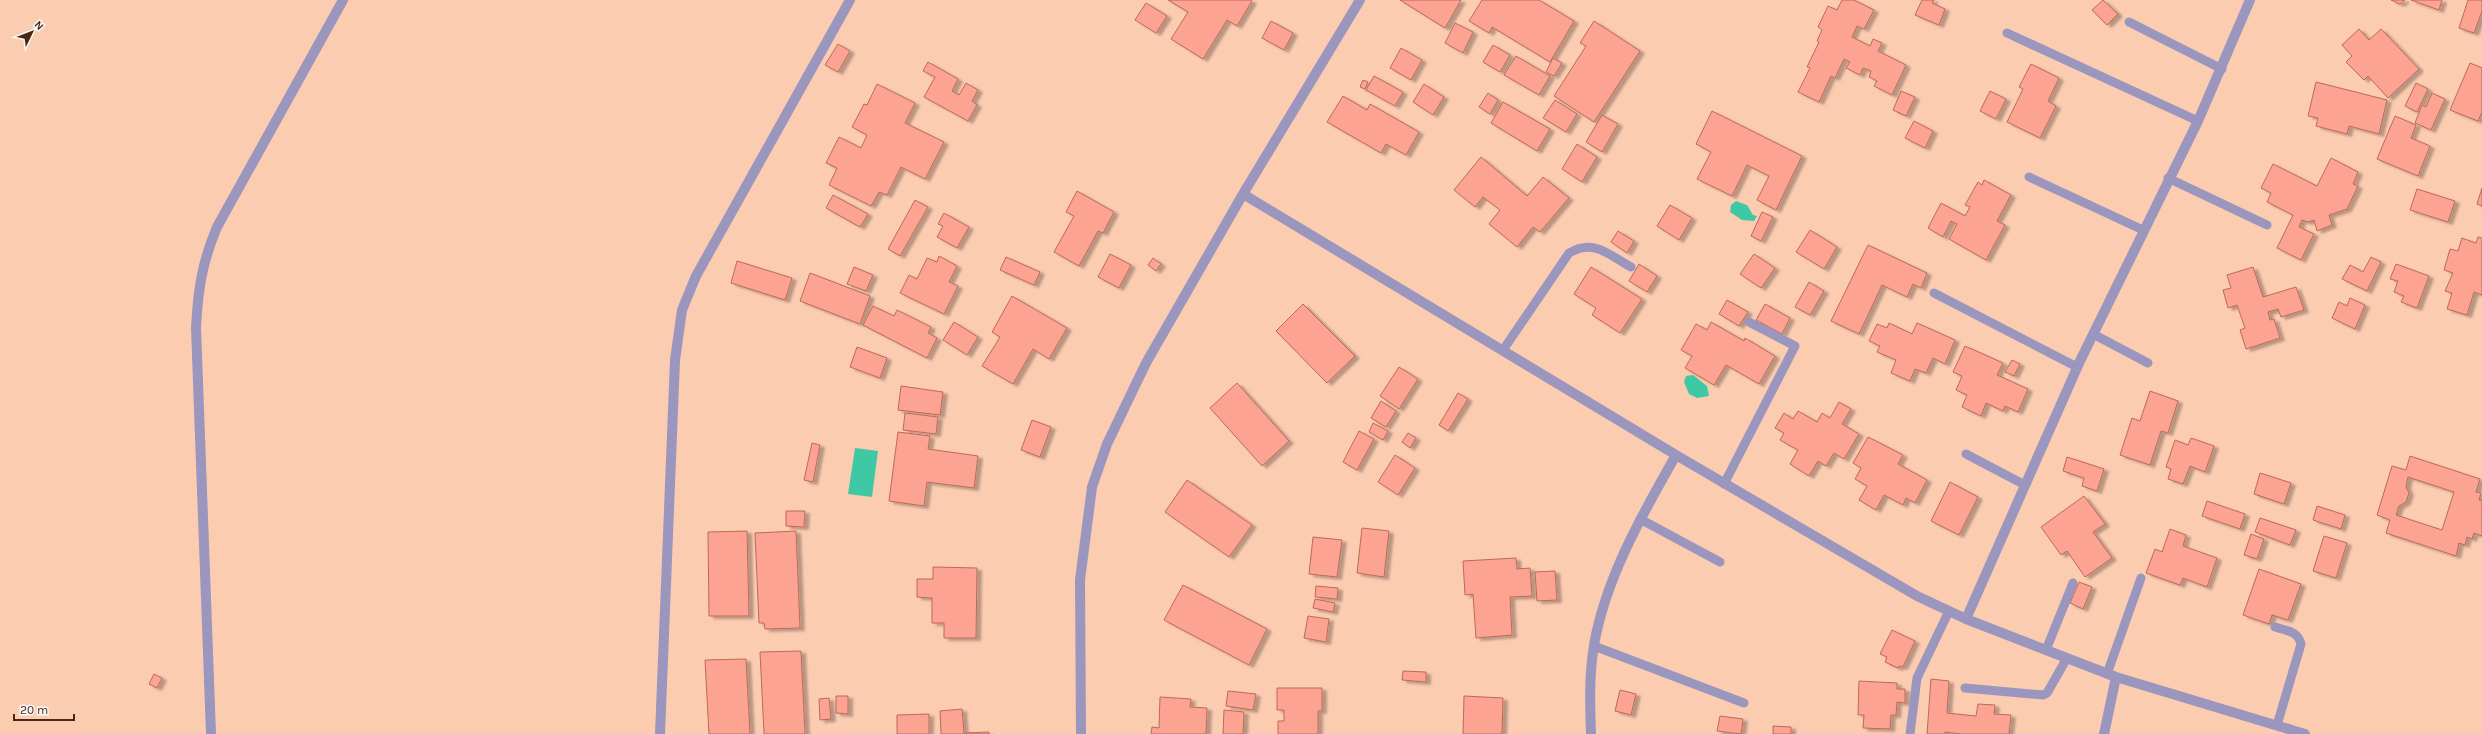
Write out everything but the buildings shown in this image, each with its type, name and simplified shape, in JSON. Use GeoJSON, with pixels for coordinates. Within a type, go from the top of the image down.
{"type":"FeatureCollection","features":[{"type":"Feature","properties":{"kind":"street"},"geometry":{"type":"LineString","coordinates":[[211,734],[196,328],[199,281],[202,266],[217,227],[343,0]]}},
{"type":"Feature","properties":{"kind":"street"},"geometry":{"type":"LineString","coordinates":[[660,734],[675,360],[682,310],[696,276],[850,0]]}},
{"type":"Feature","properties":{"kind":"street"},"geometry":{"type":"LineString","coordinates":[[1081,734],[1080,580],[1092,487],[1107,444],[1146,363],[1243,194],[1360,0]]}},
{"type":"Feature","properties":{"kind":"street"},"geometry":{"type":"LineString","coordinates":[[1966,618],[2077,366],[2168,178],[2198,122],[2222,69],[2250,0]]}},
{"type":"Feature","properties":{"kind":"street"},"geometry":{"type":"LineString","coordinates":[[1243,194],[1724,484],[1886,579],[1949,611],[2111,676],[2305,734]]}},
{"type":"Feature","properties":{"kind":"street"},"geometry":{"type":"LineString","coordinates":[[1591,734],[1590,693],[1594,646],[1610,585],[1640,519],[1676,455]]}},
{"type":"Feature","properties":{"kind":"street"},"geometry":{"type":"LineString","coordinates":[[2104,734],[2111,676]]}},
{"type":"Feature","properties":{"kind":"lane"},"geometry":{"type":"LineString","coordinates":[[2129,22],[2222,69]]}},
{"type":"Feature","properties":{"kind":"lane"},"geometry":{"type":"LineString","coordinates":[[2007,33],[2198,122]]}},
{"type":"Feature","properties":{"kind":"lane"},"geometry":{"type":"LineString","coordinates":[[2029,177],[2143,230]]}},
{"type":"Feature","properties":{"kind":"lane"},"geometry":{"type":"LineString","coordinates":[[2168,178],[2267,225]]}},
{"type":"Feature","properties":{"kind":"lane"},"geometry":{"type":"LineString","coordinates":[[1503,350],[1569,253],[1580,246],[1595,246],[1631,268]]}},
{"type":"Feature","properties":{"kind":"lane"},"geometry":{"type":"LineString","coordinates":[[1934,293],[2077,366]]}},
{"type":"Feature","properties":{"kind":"lane"},"geometry":{"type":"LineString","coordinates":[[1724,484],[1795,346],[1749,322]]}},
{"type":"Feature","properties":{"kind":"lane"},"geometry":{"type":"LineString","coordinates":[[2093,334],[2148,363]]}},
{"type":"Feature","properties":{"kind":"lane"},"geometry":{"type":"LineString","coordinates":[[1966,454],[2025,485]]}},
{"type":"Feature","properties":{"kind":"lane"},"geometry":{"type":"LineString","coordinates":[[1640,519],[1720,562]]}},
{"type":"Feature","properties":{"kind":"lane"},"geometry":{"type":"LineString","coordinates":[[2111,676],[2141,578]]}},
{"type":"Feature","properties":{"kind":"lane"},"geometry":{"type":"LineString","coordinates":[[2046,650],[2073,583]]}},
{"type":"Feature","properties":{"kind":"lane"},"geometry":{"type":"LineString","coordinates":[[1910,734],[1917,678],[1949,611]]}},
{"type":"Feature","properties":{"kind":"lane"},"geometry":{"type":"LineString","coordinates":[[2275,627],[2295,633],[2300,638],[2301,644],[2277,725]]}},
{"type":"Feature","properties":{"kind":"lane"},"geometry":{"type":"LineString","coordinates":[[1594,646],[1744,703]]}},
{"type":"Feature","properties":{"kind":"lane"},"geometry":{"type":"LineString","coordinates":[[1965,688],[2043,695],[2047,693],[2067,658]]}},
{"type":"Feature","properties":{"kind":"water"},"geometry":{"type":"Polygon","coordinates":[[[1736,201],[1747,205],[1753,215],[1757,216],[1754,221],[1742,220],[1730,212],[1731,205],[1736,201]]]}},
{"type":"Feature","properties":{"kind":"water"},"geometry":{"type":"Polygon","coordinates":[[[1693,375],[1707,386],[1709,396],[1697,398],[1689,394],[1684,382],[1686,376],[1693,375]]]}},
{"type":"Feature","properties":{"kind":"water"},"geometry":{"type":"Polygon","coordinates":[[[855,448],[878,451],[872,497],[848,494],[855,448]]]}}]}
